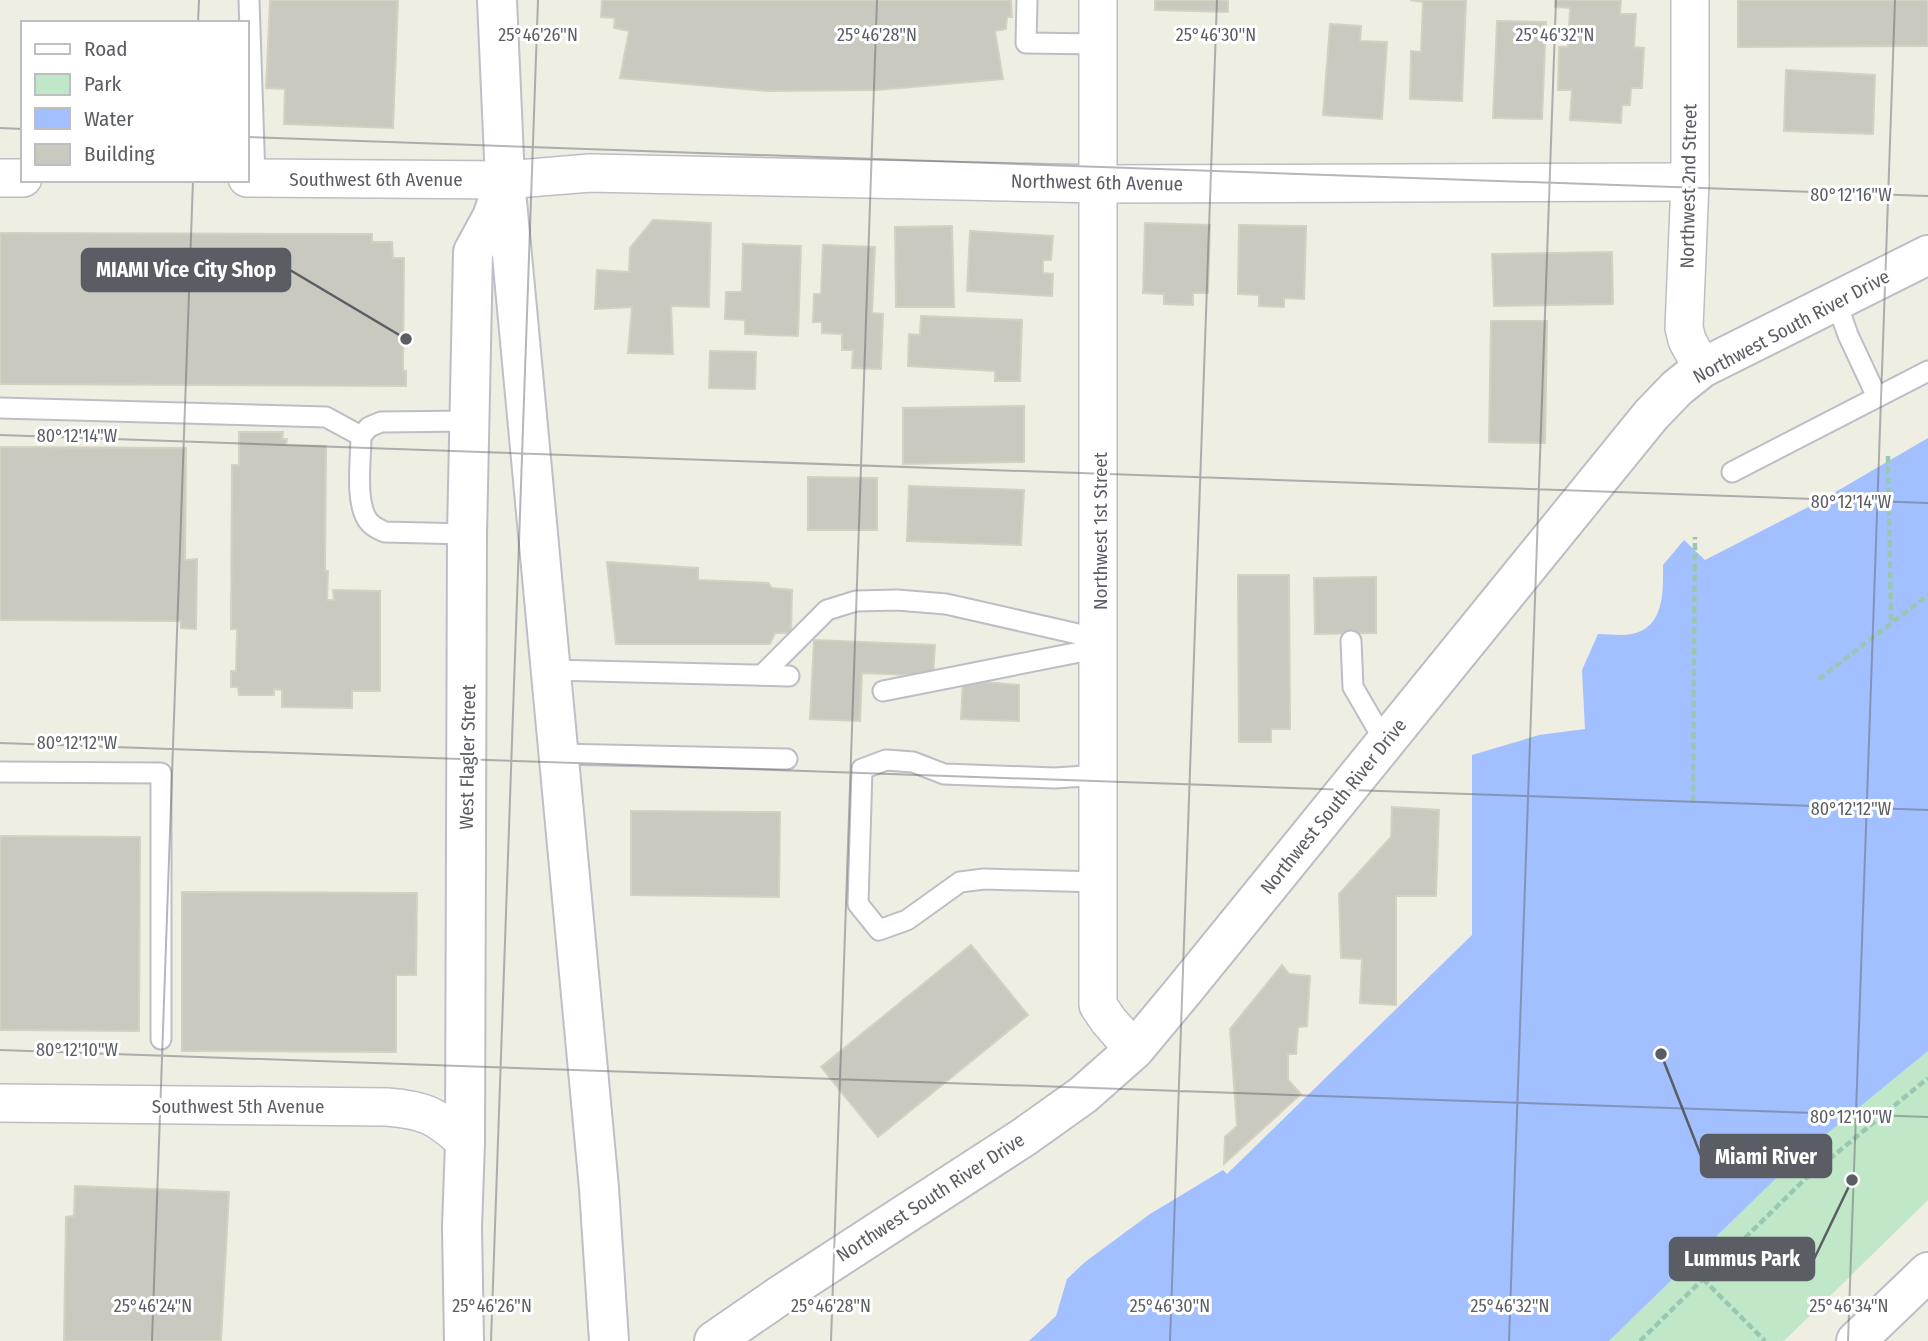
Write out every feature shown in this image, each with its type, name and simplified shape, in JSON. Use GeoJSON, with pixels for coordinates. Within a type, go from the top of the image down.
{"type":"FeatureCollection","features":[{"type":"Feature","properties":{"kind":"street","name":"West Flagler Street"},"geometry":{"type":"LineString","coordinates":[[496,0],[505,180],[599,1188],[609,1341]]}},
{"type":"Feature","properties":{"kind":"street","name":"Northwest 1st Street"},"geometry":{"type":"LineString","coordinates":[[1098,0],[1098,1005],[1133,1051]]}},
{"type":"Feature","properties":{"kind":"street","name":"Northwest 2nd Street"},"geometry":{"type":"LineString","coordinates":[[1690,0],[1690,182],[1685,328],[1687,340],[1702,368]]}},
{"type":"Feature","properties":{"kind":"street","name":"Northwest 6th Avenue"},"geometry":{"type":"LineString","coordinates":[[505,180],[590,173],[1100,184],[1690,182]]}},
{"type":"Feature","properties":{"kind":"street"},"geometry":{"type":"LineString","coordinates":[[0,178],[21,178]]}},
{"type":"Feature","properties":{"kind":"street","name":"Southwest 6th Avenue"},"geometry":{"type":"LineString","coordinates":[[251,178],[505,180]]}},
{"type":"Feature","properties":{"kind":"street","name":"West Flagler Street"},"geometry":{"type":"LineString","coordinates":[[464,1341],[462,1227],[465,1142],[467,534],[473,252],[492,216],[505,180]]}},
{"type":"Feature","properties":{"kind":"street","name":"Northwest South River Drive"},"geometry":{"type":"LineString","coordinates":[[714,1341],[1024,1137],[1091,1088],[1133,1051],[1651,415],[1677,388],[1702,368],[1928,255]]}},
{"type":"Feature","properties":{"kind":"street","name":"Southwest 5th Avenue"},"geometry":{"type":"LineString","coordinates":[[0,1104],[414,1109],[442,1120],[465,1142]]}},
{"type":"Feature","properties":{"kind":"street"},"geometry":{"type":"LineString","coordinates":[[1856,1341],[1928,1272]]}},
{"type":"Feature","properties":{"kind":"lane"},"geometry":{"type":"LineString","coordinates":[[249,0],[251,178]]}},
{"type":"Feature","properties":{"kind":"lane"},"geometry":{"type":"LineString","coordinates":[[1027,0],[1026,43],[1098,44]]}},
{"type":"Feature","properties":{"kind":"lane"},"geometry":{"type":"LineString","coordinates":[[1836,301],[1848,335],[1877,397]]}},
{"type":"Feature","properties":{"kind":"lane"},"geometry":{"type":"LineString","coordinates":[[1732,472],[1928,371]]}},
{"type":"Feature","properties":{"kind":"lane"},"geometry":{"type":"LineString","coordinates":[[0,408],[326,417],[361,436]]}},
{"type":"Feature","properties":{"kind":"lane"},"geometry":{"type":"LineString","coordinates":[[467,534],[385,532],[367,520],[360,497],[361,436],[369,427],[381,422],[470,421]]}},
{"type":"Feature","properties":{"kind":"lane"},"geometry":{"type":"LineString","coordinates":[[762,675],[827,610],[856,601],[897,600],[946,604],[1100,643]]}},
{"type":"Feature","properties":{"kind":"lane"},"geometry":{"type":"LineString","coordinates":[[1350,641],[1353,687],[1385,742]]}},
{"type":"Feature","properties":{"kind":"lane"},"geometry":{"type":"LineString","coordinates":[[883,691],[1100,643]]}},
{"type":"Feature","properties":{"kind":"lane"},"geometry":{"type":"LineString","coordinates":[[551,670],[789,676]]}},
{"type":"Feature","properties":{"kind":"lane"},"geometry":{"type":"LineString","coordinates":[[558,754],[787,759]]}},
{"type":"Feature","properties":{"kind":"lane"},"geometry":{"type":"LineString","coordinates":[[1100,775],[1055,778],[944,774],[913,762],[886,760],[862,769],[858,904],[879,930],[907,920],[960,882],[984,879],[1100,882]]}},
{"type":"Feature","properties":{"kind":"lane"},"geometry":{"type":"LineString","coordinates":[[0,772],[161,773],[161,1039]]}},
{"type":"Feature","properties":{"kind":"path"},"geometry":{"type":"LineString","coordinates":[[1888,456],[1891,624]]}},
{"type":"Feature","properties":{"kind":"path"},"geometry":{"type":"LineString","coordinates":[[1693,802],[1696,537]]}},
{"type":"Feature","properties":{"kind":"path"},"geometry":{"type":"LineString","coordinates":[[1819,679],[1928,595]]}},
{"type":"Feature","properties":{"kind":"path"},"geometry":{"type":"LineString","coordinates":[[1640,1341],[1805,1179],[1928,1078]]}},
{"type":"Feature","properties":{"kind":"path"},"geometry":{"type":"LineString","coordinates":[[1703,1279],[1765,1341]]}},
{"type":"Feature","properties":{"kind":"green space"},"geometry":{"type":"Polygon","coordinates":[[[1928,1051],[1928,1200],[1787,1338],[1783,1341],[1609,1341],[1796,1159],[1928,1051]]]}},
{"type":"Feature","properties":{"kind":"water"},"geometry":{"type":"Polygon","coordinates":[[[1928,438],[1928,1051],[1796,1159],[1609,1341],[1029,1341],[1056,1316],[1067,1279],[1085,1262],[1150,1214],[1223,1170],[1227,1174],[1472,935],[1472,755],[1539,735],[1585,729],[1582,670],[1598,634],[1632,634],[1651,624],[1660,607],[1663,565],[1684,540],[1705,560],[1820,501],[1928,438]]]}},
{"type":"Feature","properties":{"kind":"building"},"geometry":{"type":"Polygon","coordinates":[[[270,0],[398,0],[393,128],[284,124],[285,89],[266,88],[270,0]]]}},
{"type":"Feature","properties":{"kind":"building"},"geometry":{"type":"Polygon","coordinates":[[[602,0],[1011,0],[1012,17],[1007,17],[1006,29],[995,31],[1003,79],[877,90],[767,91],[620,78],[629,31],[614,28],[615,18],[601,17],[602,0]]]}},
{"type":"Feature","properties":{"kind":"building"},"geometry":{"type":"Polygon","coordinates":[[[1155,0],[1228,0],[1228,12],[1155,10],[1155,0]]]}},
{"type":"Feature","properties":{"kind":"building"},"geometry":{"type":"Polygon","coordinates":[[[1410,0],[1466,0],[1462,101],[1410,99],[1411,51],[1421,52],[1423,2],[1410,0]]]}},
{"type":"Feature","properties":{"kind":"building"},"geometry":{"type":"Polygon","coordinates":[[[1555,0],[1621,0],[1620,14],[1636,14],[1634,47],[1644,48],[1642,88],[1631,88],[1630,105],[1622,105],[1621,123],[1570,120],[1572,90],[1558,90],[1559,47],[1568,47],[1570,8],[1555,7],[1555,0]]]}},
{"type":"Feature","properties":{"kind":"building"},"geometry":{"type":"Polygon","coordinates":[[[1738,0],[1928,0],[1928,46],[1738,47],[1738,0]]]}},
{"type":"Feature","properties":{"kind":"building"},"geometry":{"type":"Polygon","coordinates":[[[1497,21],[1546,22],[1542,119],[1493,118],[1497,21]]]}},
{"type":"Feature","properties":{"kind":"building"},"geometry":{"type":"Polygon","coordinates":[[[1330,24],[1361,26],[1360,41],[1387,42],[1382,119],[1323,115],[1330,24]]]}},
{"type":"Feature","properties":{"kind":"building"},"geometry":{"type":"Polygon","coordinates":[[[1786,70],[1875,75],[1873,134],[1784,131],[1786,70]]]}},
{"type":"Feature","properties":{"kind":"building"},"geometry":{"type":"Polygon","coordinates":[[[653,220],[711,223],[709,307],[671,306],[673,354],[628,353],[632,307],[595,309],[597,270],[629,272],[630,248],[653,220]]]}},
{"type":"Feature","properties":{"kind":"building"},"geometry":{"type":"Polygon","coordinates":[[[1145,223],[1210,225],[1208,293],[1193,293],[1193,305],[1164,304],[1164,294],[1143,293],[1145,223]]]}},
{"type":"Feature","properties":{"kind":"building"},"geometry":{"type":"Polygon","coordinates":[[[1239,225],[1306,226],[1304,299],[1284,298],[1284,307],[1259,306],[1259,295],[1238,294],[1239,225]]]}},
{"type":"Feature","properties":{"kind":"building"},"geometry":{"type":"Polygon","coordinates":[[[952,226],[954,307],[896,307],[895,227],[952,226]]]}},
{"type":"Feature","properties":{"kind":"building"},"geometry":{"type":"Polygon","coordinates":[[[970,231],[1053,236],[1051,260],[1043,260],[1043,273],[1053,274],[1052,296],[967,291],[970,231]]]}},
{"type":"Feature","properties":{"kind":"building"},"geometry":{"type":"Polygon","coordinates":[[[0,233],[372,234],[372,242],[392,242],[393,258],[404,258],[403,371],[406,371],[406,386],[0,384],[0,233]]]}},
{"type":"Feature","properties":{"kind":"building"},"geometry":{"type":"Polygon","coordinates":[[[743,244],[801,246],[798,336],[745,334],[745,320],[725,319],[726,292],[742,292],[743,244]]]}},
{"type":"Feature","properties":{"kind":"building"},"geometry":{"type":"Polygon","coordinates":[[[823,245],[875,247],[872,313],[883,314],[881,369],[852,368],[853,350],[842,350],[842,334],[822,333],[822,322],[813,322],[814,294],[821,294],[823,245]]]}},
{"type":"Feature","properties":{"kind":"building"},"geometry":{"type":"Polygon","coordinates":[[[1612,252],[1613,304],[1494,306],[1492,254],[1612,252]]]}},
{"type":"Feature","properties":{"kind":"building"},"geometry":{"type":"Polygon","coordinates":[[[921,316],[1022,320],[1020,381],[995,381],[995,371],[908,366],[909,334],[920,335],[921,316]]]}},
{"type":"Feature","properties":{"kind":"building"},"geometry":{"type":"Polygon","coordinates":[[[1491,321],[1547,321],[1545,443],[1489,442],[1491,321]]]}},
{"type":"Feature","properties":{"kind":"building"},"geometry":{"type":"Polygon","coordinates":[[[710,351],[756,352],[755,389],[709,388],[710,351]]]}},
{"type":"Feature","properties":{"kind":"building"},"geometry":{"type":"Polygon","coordinates":[[[1024,406],[1024,462],[903,464],[903,408],[1024,406]]]}},
{"type":"Feature","properties":{"kind":"building"},"geometry":{"type":"Polygon","coordinates":[[[239,432],[283,432],[282,439],[287,439],[286,445],[326,446],[327,600],[334,600],[333,590],[380,591],[380,691],[352,691],[352,708],[282,707],[282,690],[274,689],[274,695],[239,695],[238,687],[231,687],[231,671],[236,671],[237,629],[231,629],[232,465],[239,465],[239,432]]]}},
{"type":"Feature","properties":{"kind":"building"},"geometry":{"type":"Polygon","coordinates":[[[0,447],[186,448],[185,560],[197,559],[196,629],[181,628],[181,621],[0,620],[0,447]]]}},
{"type":"Feature","properties":{"kind":"building"},"geometry":{"type":"Polygon","coordinates":[[[808,477],[877,478],[877,530],[808,530],[808,477]]]}},
{"type":"Feature","properties":{"kind":"building"},"geometry":{"type":"Polygon","coordinates":[[[909,486],[1024,490],[1021,545],[907,541],[909,486]]]}},
{"type":"Feature","properties":{"kind":"building"},"geometry":{"type":"Polygon","coordinates":[[[607,562],[698,568],[698,580],[768,583],[772,588],[792,590],[791,633],[775,633],[770,644],[616,644],[607,562]]]}},
{"type":"Feature","properties":{"kind":"building"},"geometry":{"type":"Polygon","coordinates":[[[1238,575],[1289,575],[1290,729],[1271,729],[1271,742],[1239,742],[1238,575]]]}},
{"type":"Feature","properties":{"kind":"building"},"geometry":{"type":"Polygon","coordinates":[[[1376,577],[1376,633],[1315,634],[1314,578],[1376,577]]]}},
{"type":"Feature","properties":{"kind":"building"},"geometry":{"type":"Polygon","coordinates":[[[814,640],[935,645],[933,676],[862,673],[860,721],[810,719],[814,640]]]}},
{"type":"Feature","properties":{"kind":"building"},"geometry":{"type":"Polygon","coordinates":[[[963,680],[1019,685],[1019,721],[961,719],[963,680]]]}},
{"type":"Feature","properties":{"kind":"building"},"geometry":{"type":"Polygon","coordinates":[[[1392,807],[1439,810],[1436,896],[1396,896],[1396,1005],[1360,1003],[1362,959],[1341,958],[1339,894],[1391,837],[1392,807]]]}},
{"type":"Feature","properties":{"kind":"building"},"geometry":{"type":"Polygon","coordinates":[[[631,811],[780,812],[779,897],[631,895],[631,811]]]}},
{"type":"Feature","properties":{"kind":"building"},"geometry":{"type":"Polygon","coordinates":[[[0,836],[140,837],[139,1031],[0,1030],[0,836]]]}},
{"type":"Feature","properties":{"kind":"building"},"geometry":{"type":"Polygon","coordinates":[[[182,892],[417,893],[416,975],[396,975],[396,1052],[182,1051],[182,892]]]}},
{"type":"Feature","properties":{"kind":"building"},"geometry":{"type":"Polygon","coordinates":[[[971,945],[1028,1015],[878,1137],[821,1067],[971,945]]]}},
{"type":"Feature","properties":{"kind":"building"},"geometry":{"type":"Polygon","coordinates":[[[1282,965],[1289,974],[1310,976],[1307,1026],[1298,1027],[1296,1054],[1288,1054],[1288,1080],[1301,1094],[1224,1164],[1225,1137],[1237,1126],[1230,1029],[1282,965]]]}},
{"type":"Feature","properties":{"kind":"building"},"geometry":{"type":"Polygon","coordinates":[[[75,1186],[229,1192],[221,1341],[64,1341],[66,1217],[74,1216],[75,1186]]]}},
{"type":"Feature","properties":{"kind":"place","name":"MIAMI Vice City Shop"},"geometry":{"type":"Point","coordinates":[406,339]}},
{"type":"Feature","properties":{"kind":"place","name":"Miami River"},"geometry":{"type":"Point","coordinates":[1661,1054]}},
{"type":"Feature","properties":{"kind":"place","name":"Lummus Park"},"geometry":{"type":"Point","coordinates":[1852,1180]}}]}
